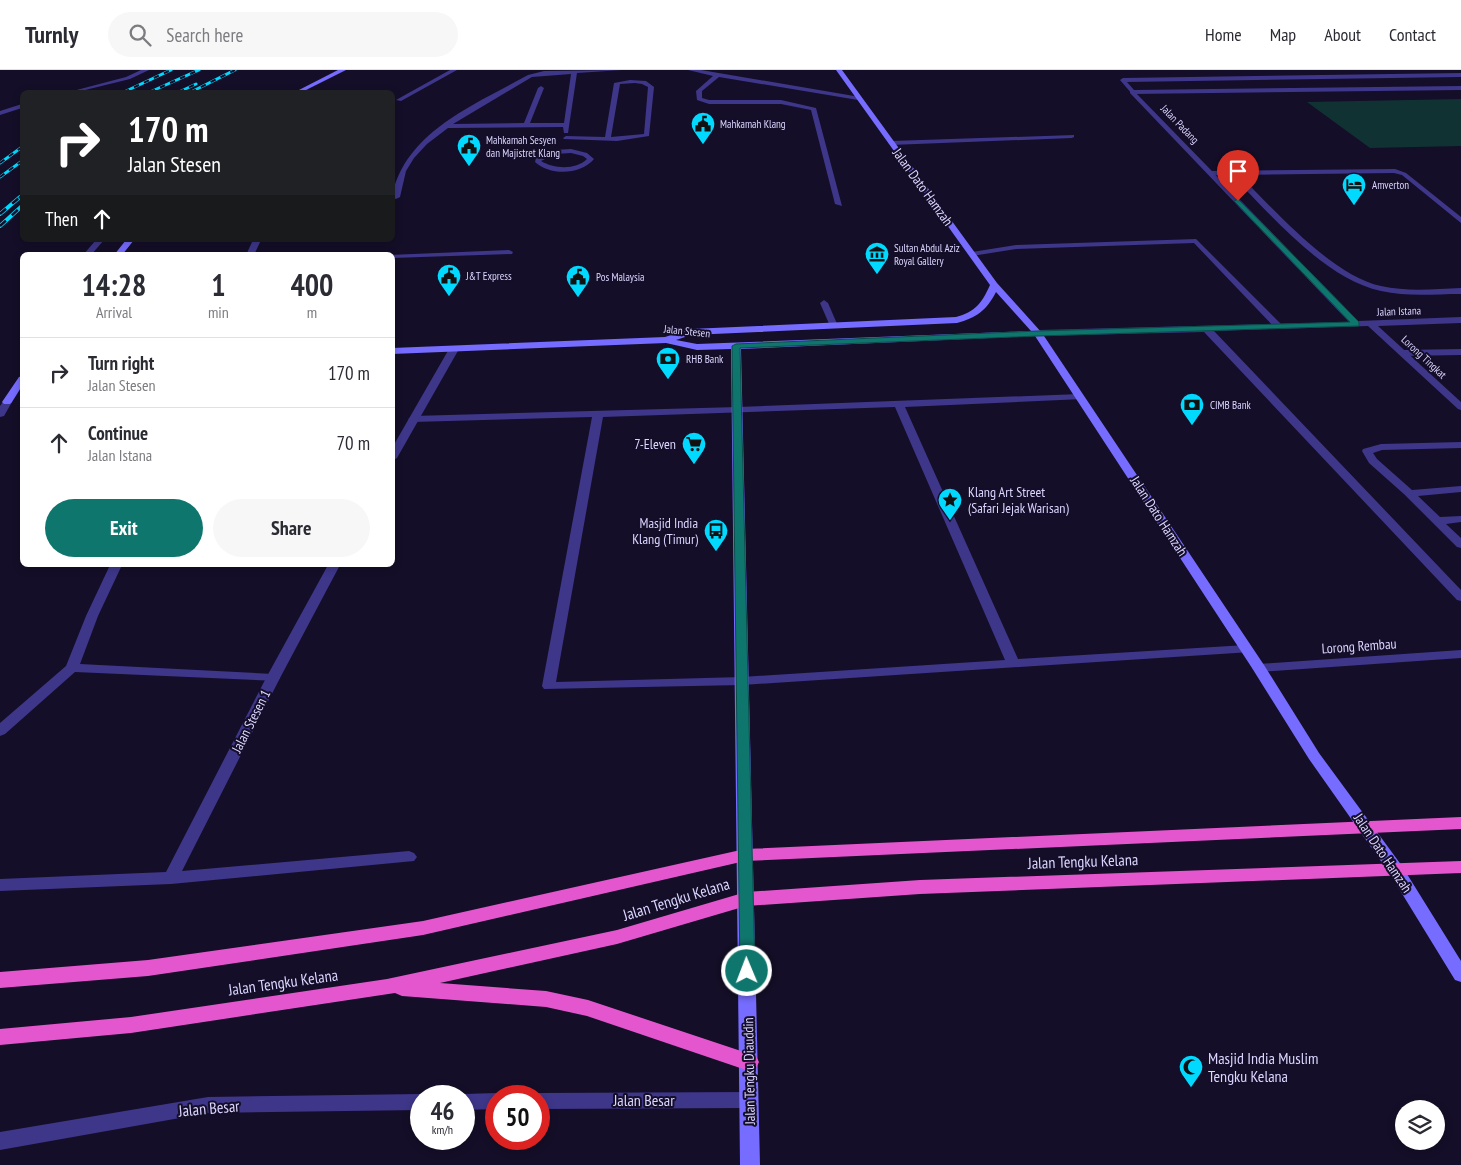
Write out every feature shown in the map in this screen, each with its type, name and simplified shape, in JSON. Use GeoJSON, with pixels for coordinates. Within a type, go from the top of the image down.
{"type":"FeatureCollection","features":[{"type":"Feature","properties":{"kind":"highway","name":"Jalan Tengku Kelana"},"geometry":{"type":"LineString","coordinates":[[0,980],[148,968],[423,928],[745,855],[1461,823]]}},
{"type":"Feature","properties":{"kind":"highway","name":"Jalan Tengku Kelana"},"geometry":{"type":"LineString","coordinates":[[0,1037],[131,1025],[387,987],[616,937],[746,899],[920,887],[1461,867]]}},
{"type":"Feature","properties":{"kind":"highway"},"geometry":{"type":"LineString","coordinates":[[387,987],[546,998],[588,1008],[749,1062]]}},
{"type":"Feature","properties":{"kind":"main road"},"geometry":{"type":"LineString","coordinates":[[303,90],[343,70]]}},
{"type":"Feature","properties":{"kind":"main road","name":"Jalan Dato Hamzah"},"geometry":{"type":"LineString","coordinates":[[839,70],[994,284],[1038,333],[1259,668],[1314,756],[1396,870],[1461,975]]}},
{"type":"Feature","properties":{"kind":"main road"},"geometry":{"type":"LineString","coordinates":[[120,252],[128,242]]}},
{"type":"Feature","properties":{"kind":"main road"},"geometry":{"type":"LineString","coordinates":[[666,340],[690,332],[957,320],[973,315],[986,306],[994,284]]}},
{"type":"Feature","properties":{"kind":"main road","name":"Jalan Stesen"},"geometry":{"type":"LineString","coordinates":[[395,351],[666,340],[697,347],[736,346],[1038,333]]}},
{"type":"Feature","properties":{"kind":"main road","name":"Jalan Tengku Diauddin"},"geometry":{"type":"LineString","coordinates":[[736,346],[750,1165]]}},
{"type":"Feature","properties":{"kind":"main road"},"geometry":{"type":"LineString","coordinates":[[7,402],[20,382]]}},
{"type":"Feature","properties":{"kind":"main road"},"geometry":{"type":"LineString","coordinates":[[7,402],[20,391]]}},
{"type":"Feature","properties":{"kind":"street"},"geometry":{"type":"LineString","coordinates":[[80,90],[128,78],[146,70]]}},
{"type":"Feature","properties":{"kind":"street"},"geometry":{"type":"LineString","coordinates":[[396,100],[454,70]]}},
{"type":"Feature","properties":{"kind":"street"},"geometry":{"type":"LineString","coordinates":[[396,197],[403,170],[415,152],[444,126],[530,76],[544,73],[619,70]]}},
{"type":"Feature","properties":{"kind":"street"},"geometry":{"type":"LineString","coordinates":[[691,70],[858,98]]}},
{"type":"Feature","properties":{"kind":"street"},"geometry":{"type":"LineString","coordinates":[[563,151],[574,72]]}},
{"type":"Feature","properties":{"kind":"street"},"geometry":{"type":"LineString","coordinates":[[717,74],[699,91],[699,99],[708,102],[782,102],[814,109],[839,204]]}},
{"type":"Feature","properties":{"kind":"street"},"geometry":{"type":"LineString","coordinates":[[1132,92],[1123,80],[1461,74]]}},
{"type":"Feature","properties":{"kind":"street"},"geometry":{"type":"LineString","coordinates":[[566,138],[608,138],[639,137],[647,135],[651,87],[648,83],[640,81],[617,83],[608,138]]}},
{"type":"Feature","properties":{"kind":"street"},"geometry":{"type":"LineString","coordinates":[[526,126],[541,88]]}},
{"type":"Feature","properties":{"kind":"street","name":"Jalan Padang"},"geometry":{"type":"LineString","coordinates":[[1132,92],[1461,88]]}},
{"type":"Feature","properties":{"kind":"street","name":"Jalan Padang"},"geometry":{"type":"LineString","coordinates":[[1132,92],[1356,324]]}},
{"type":"Feature","properties":{"kind":"street"},"geometry":{"type":"LineString","coordinates":[[0,112],[20,107]]}},
{"type":"Feature","properties":{"kind":"street"},"geometry":{"type":"LineString","coordinates":[[444,126],[567,125]]}},
{"type":"Feature","properties":{"kind":"street"},"geometry":{"type":"LineString","coordinates":[[891,143],[1072,136]]}},
{"type":"Feature","properties":{"kind":"street"},"geometry":{"type":"LineString","coordinates":[[563,151],[585,154],[591,159],[580,166],[563,168],[547,167],[538,162],[538,159],[547,154],[563,151]]}},
{"type":"Feature","properties":{"kind":"street"},"geometry":{"type":"LineString","coordinates":[[1211,173],[1395,171],[1404,174],[1461,221]]}},
{"type":"Feature","properties":{"kind":"street"},"geometry":{"type":"LineString","coordinates":[[1233,173],[1309,245],[1350,278],[1372,287],[1391,290],[1461,291]]}},
{"type":"Feature","properties":{"kind":"street"},"geometry":{"type":"LineString","coordinates":[[972,254],[1016,247],[1196,241],[1279,327]]}},
{"type":"Feature","properties":{"kind":"street"},"geometry":{"type":"LineString","coordinates":[[90,252],[98,242]]}},
{"type":"Feature","properties":{"kind":"street"},"geometry":{"type":"LineString","coordinates":[[395,256],[509,252]]}},
{"type":"Feature","properties":{"kind":"street"},"geometry":{"type":"LineString","coordinates":[[824,303],[834,326]]}},
{"type":"Feature","properties":{"kind":"street","name":"Jalan Istana"},"geometry":{"type":"LineString","coordinates":[[1038,333],[1461,320]]}},
{"type":"Feature","properties":{"kind":"street","name":"Lorong Tingkat"},"geometry":{"type":"LineString","coordinates":[[1371,324],[1461,406]]}},
{"type":"Feature","properties":{"kind":"street"},"geometry":{"type":"LineString","coordinates":[[1206,328],[1461,597]]}},
{"type":"Feature","properties":{"kind":"street"},"geometry":{"type":"LineString","coordinates":[[395,452],[454,349]]}},
{"type":"Feature","properties":{"kind":"street"},"geometry":{"type":"LineString","coordinates":[[1403,353],[1461,352]]}},
{"type":"Feature","properties":{"kind":"street"},"geometry":{"type":"LineString","coordinates":[[413,419],[738,410],[1080,396]]}},
{"type":"Feature","properties":{"kind":"street"},"geometry":{"type":"LineString","coordinates":[[0,414],[7,402]]}},
{"type":"Feature","properties":{"kind":"street"},"geometry":{"type":"LineString","coordinates":[[898,403],[1013,663]]}},
{"type":"Feature","properties":{"kind":"street"},"geometry":{"type":"LineString","coordinates":[[598,414],[549,686],[742,681],[1246,649]]}},
{"type":"Feature","properties":{"kind":"street"},"geometry":{"type":"LineString","coordinates":[[1461,445],[1381,447],[1367,452],[1373,461],[1409,493],[1461,545]]}},
{"type":"Feature","properties":{"kind":"street"},"geometry":{"type":"LineString","coordinates":[[1409,493],[1461,489]]}},
{"type":"Feature","properties":{"kind":"street"},"geometry":{"type":"LineString","coordinates":[[1436,521],[1461,519]]}},
{"type":"Feature","properties":{"kind":"street"},"geometry":{"type":"LineString","coordinates":[[0,730],[72,668],[92,616],[115,567]]}},
{"type":"Feature","properties":{"kind":"street","name":"Jalan Stesen 1"},"geometry":{"type":"LineString","coordinates":[[171,878],[273,678],[333,567]]}},
{"type":"Feature","properties":{"kind":"street","name":"Lorong Rembau"},"geometry":{"type":"LineString","coordinates":[[1259,668],[1461,654]]}},
{"type":"Feature","properties":{"kind":"street"},"geometry":{"type":"LineString","coordinates":[[72,668],[273,678]]}},
{"type":"Feature","properties":{"kind":"street"},"geometry":{"type":"LineString","coordinates":[[0,885],[171,878],[409,857]]}},
{"type":"Feature","properties":{"kind":"street","name":"Jalan Besar"},"geometry":{"type":"LineString","coordinates":[[550,1101],[749,1100]]}},
{"type":"Feature","properties":{"kind":"street","name":"Jalan Besar"},"geometry":{"type":"LineString","coordinates":[[0,1141],[208,1105],[410,1102]]}},
{"type":"Feature","properties":{"kind":"green space"},"geometry":{"type":"Polygon","coordinates":[[[1461,99],[1461,146],[1370,148],[1307,102],[1461,99]]]}},
{"type":"Feature","properties":{"kind":"railway"},"geometry":{"type":"LineString","coordinates":[[128,90],[171,70]]}},
{"type":"Feature","properties":{"kind":"railway"},"geometry":{"type":"LineString","coordinates":[[154,90],[199,70]]}},
{"type":"Feature","properties":{"kind":"railway"},"geometry":{"type":"LineString","coordinates":[[195,90],[235,70]]}},
{"type":"Feature","properties":{"kind":"railway"},"geometry":{"type":"LineString","coordinates":[[183,90],[196,84]]}},
{"type":"Feature","properties":{"kind":"railway"},"geometry":{"type":"LineString","coordinates":[[0,163],[20,148]]}},
{"type":"Feature","properties":{"kind":"railway"},"geometry":{"type":"LineString","coordinates":[[0,177],[20,162]]}},
{"type":"Feature","properties":{"kind":"railway"},"geometry":{"type":"LineString","coordinates":[[0,214],[20,197]]}},
{"type":"Feature","properties":{"kind":"railway"},"geometry":{"type":"LineString","coordinates":[[0,226],[20,208]]}},
{"type":"Feature","properties":{"kind":"place","name":"Mahkamah Klang"},"geometry":{"type":"Point","coordinates":[703,145]}},
{"type":"Feature","properties":{"kind":"place","name":"Mahkamah Sesyen dan Majistret Klang"},"geometry":{"type":"Point","coordinates":[469,167]}},
{"type":"Feature","properties":{"kind":"place","name":"Amverton"},"geometry":{"type":"Point","coordinates":[1354,206]}},
{"type":"Feature","properties":{"kind":"place","name":"Sultan Abdul Aziz Royal Gallery"},"geometry":{"type":"Point","coordinates":[877,275]}},
{"type":"Feature","properties":{"kind":"place","name":"J&T Express"},"geometry":{"type":"Point","coordinates":[449,297]}},
{"type":"Feature","properties":{"kind":"place","name":"Pos Malaysia"},"geometry":{"type":"Point","coordinates":[578,298]}},
{"type":"Feature","properties":{"kind":"place","name":"RHB Bank"},"geometry":{"type":"Point","coordinates":[668,380]}},
{"type":"Feature","properties":{"kind":"place","name":"CIMB Bank"},"geometry":{"type":"Point","coordinates":[1192,426]}},
{"type":"Feature","properties":{"kind":"place","name":"7-Eleven"},"geometry":{"type":"Point","coordinates":[694,465]}},
{"type":"Feature","properties":{"kind":"place","name":"Klang Art Street (Safari Jejak Warisan)"},"geometry":{"type":"Point","coordinates":[950,521]}},
{"type":"Feature","properties":{"kind":"place","name":"Masjid India Klang (Timur)"},"geometry":{"type":"Point","coordinates":[716,552]}},
{"type":"Feature","properties":{"kind":"place","name":"Masjid India Muslim Tengku Kelana"},"geometry":{"type":"Point","coordinates":[1191,1088]}},
{"type":"Feature","properties":{"kind":"route"},"geometry":{"type":"LineString","coordinates":[[747,971],[736,346],[1038,333],[1356,324],[1238,201]]}}]}
